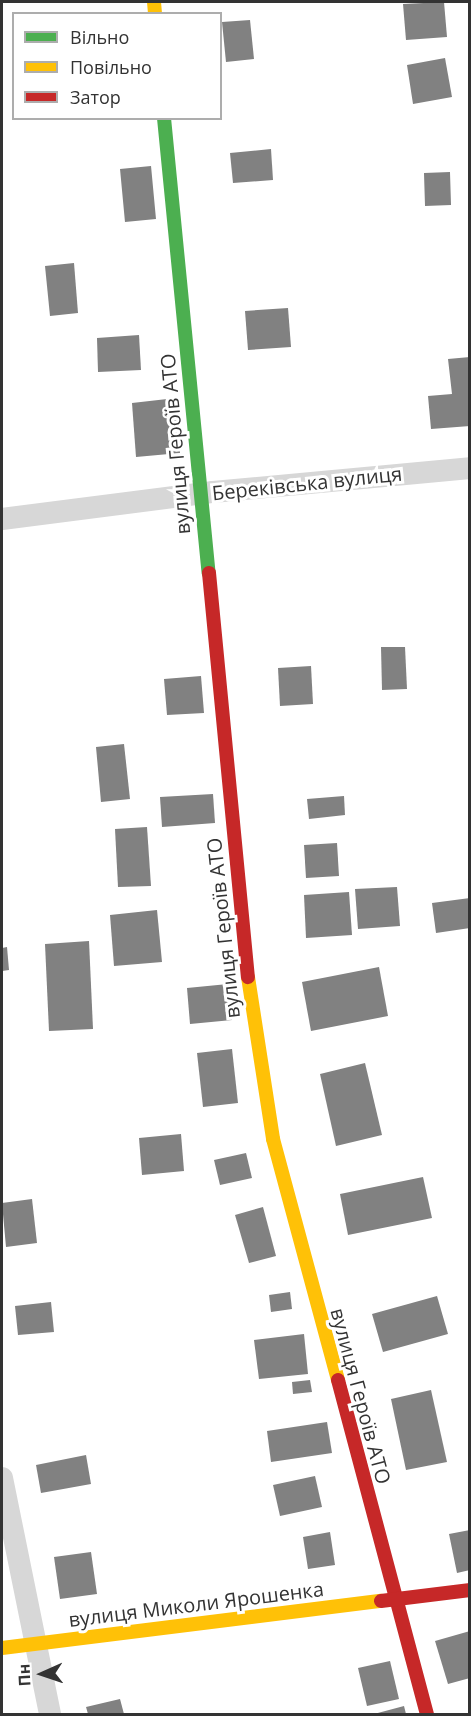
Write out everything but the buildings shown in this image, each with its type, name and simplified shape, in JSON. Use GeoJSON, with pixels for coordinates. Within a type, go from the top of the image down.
{"type":"FeatureCollection","features":[{"type":"Feature","properties":{"kind":"street","name":"вулиця Героїв АТО"},"geometry":{"type":"LineString","coordinates":[[164,120],[199,494],[252,1016],[273,1139],[394,1598],[427,1714]]}},
{"type":"Feature","properties":{"kind":"street","name":"Береківська вулиця"},"geometry":{"type":"LineString","coordinates":[[2,519],[199,494],[470,468]]}},
{"type":"Feature","properties":{"kind":"street"},"geometry":{"type":"LineString","coordinates":[[2,1478],[33,1644],[50,1714]]}},
{"type":"Feature","properties":{"kind":"street","name":"вулиця Миколи Ярошенка"},"geometry":{"type":"LineString","coordinates":[[2,1648],[470,1590]]}},
{"type":"Feature","properties":{"kind":"traffic: fast"},"geometry":{"type":"LineString","coordinates":[[164,120],[209,573]]}},
{"type":"Feature","properties":{"kind":"traffic: slow"},"geometry":{"type":"LineString","coordinates":[[154,2],[155,12]]}},
{"type":"Feature","properties":{"kind":"traffic: slow"},"geometry":{"type":"LineString","coordinates":[[248,977],[273,1139],[338,1380]]}},
{"type":"Feature","properties":{"kind":"traffic: slow"},"geometry":{"type":"LineString","coordinates":[[2,1648],[381,1601]]}},
{"type":"Feature","properties":{"kind":"traffic: jam"},"geometry":{"type":"LineString","coordinates":[[209,573],[248,977]]}},
{"type":"Feature","properties":{"kind":"traffic: jam"},"geometry":{"type":"LineString","coordinates":[[338,1380],[427,1714]]}},
{"type":"Feature","properties":{"kind":"traffic: jam"},"geometry":{"type":"LineString","coordinates":[[381,1601],[470,1590]]}}]}
